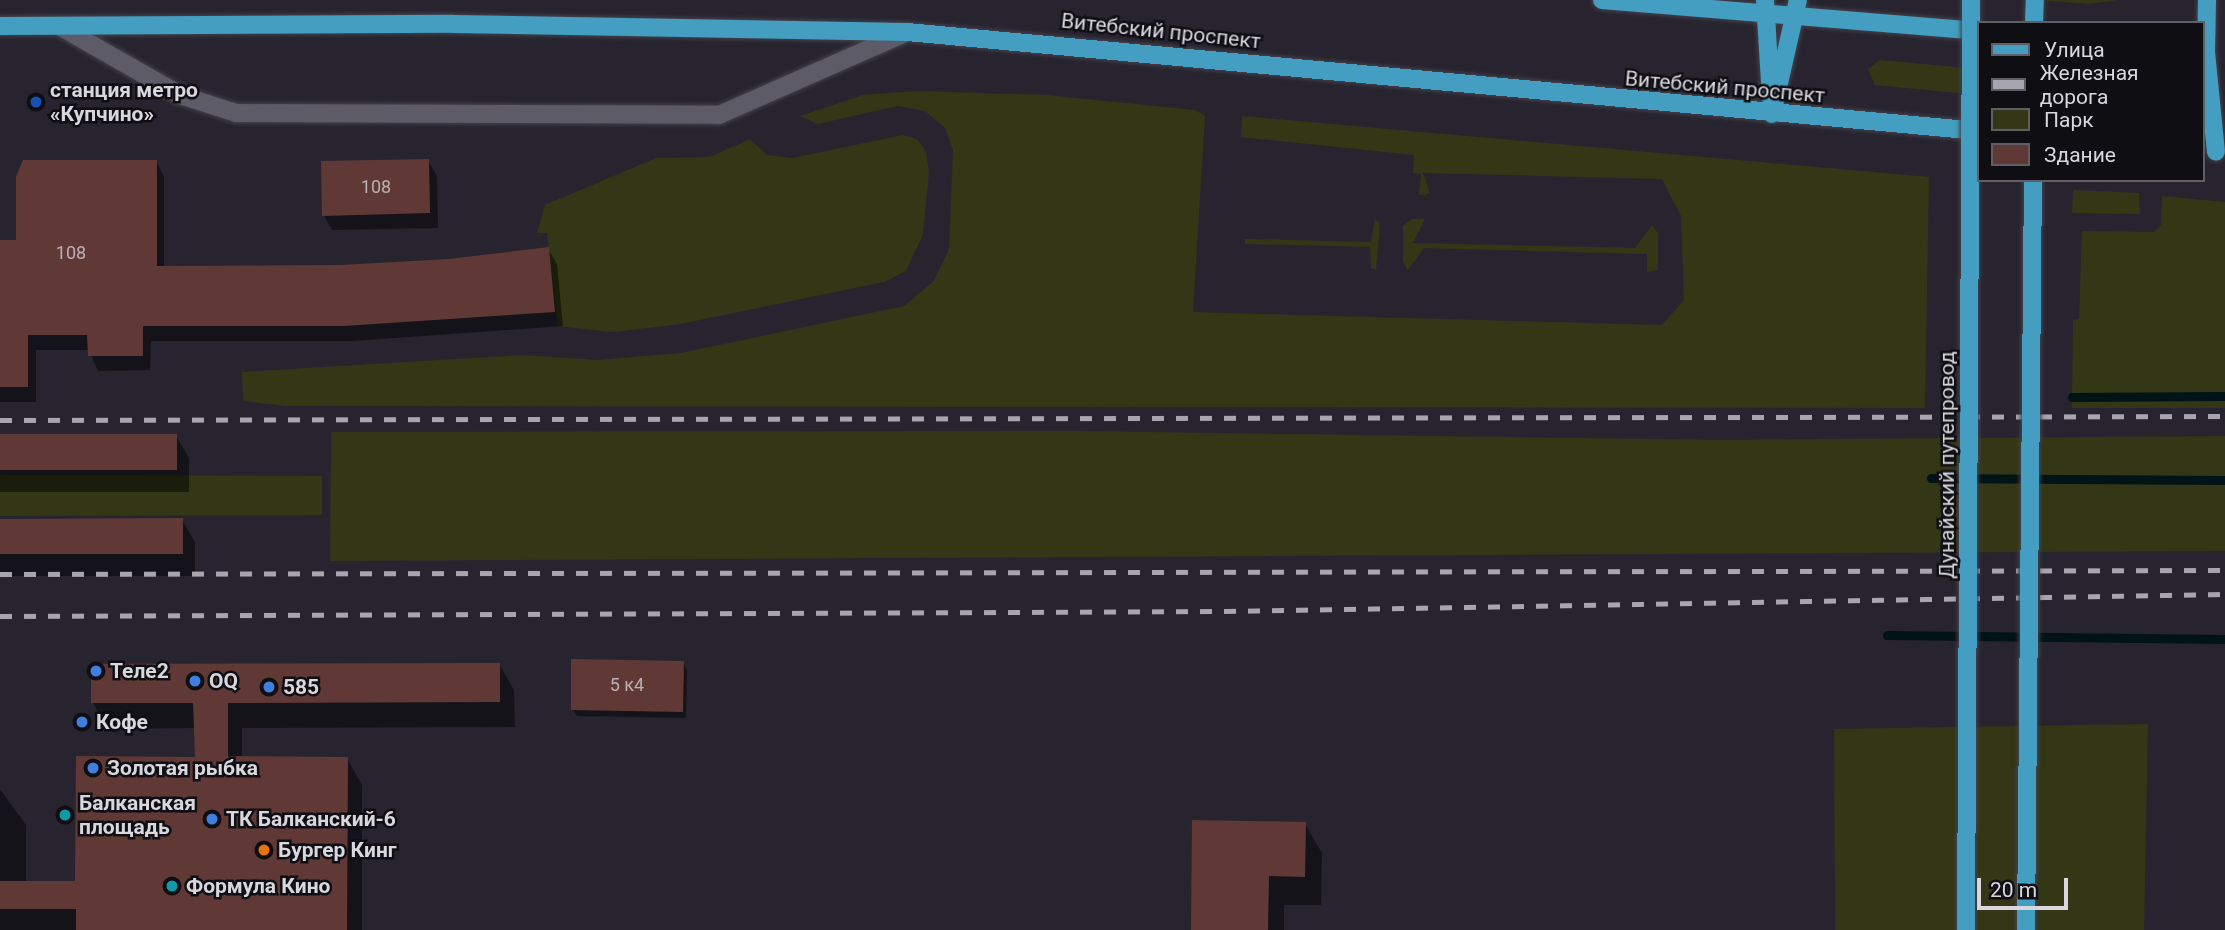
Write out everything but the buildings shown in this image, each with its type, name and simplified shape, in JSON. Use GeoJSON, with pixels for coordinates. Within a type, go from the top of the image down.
{"type":"FeatureCollection","features":[{"type":"Feature","properties":{"kind":"main road"},"geometry":{"type":"LineString","coordinates":[[1602,0],[1798,7],[1976,31]]}},
{"type":"Feature","properties":{"kind":"main road","name":"Дунайский путепровод"},"geometry":{"type":"LineString","coordinates":[[1966,930],[1971,0]]}},
{"type":"Feature","properties":{"kind":"main road"},"geometry":{"type":"LineString","coordinates":[[2034,21],[2035,0]]}},
{"type":"Feature","properties":{"kind":"main road"},"geometry":{"type":"LineString","coordinates":[[2207,0],[2204,52],[2215,152]]}},
{"type":"Feature","properties":{"kind":"main road"},"geometry":{"type":"LineString","coordinates":[[1765,6],[1772,114]]}},
{"type":"Feature","properties":{"kind":"main road"},"geometry":{"type":"LineString","coordinates":[[1772,114],[1798,7]]}},
{"type":"Feature","properties":{"kind":"main road","name":"Витебский проспект"},"geometry":{"type":"LineString","coordinates":[[0,26],[453,24],[907,32],[1045,42],[1383,79],[1976,131]]}},
{"type":"Feature","properties":{"kind":"main road"},"geometry":{"type":"LineString","coordinates":[[2204,52],[2225,53]]}},
{"type":"Feature","properties":{"kind":"main road"},"geometry":{"type":"LineString","coordinates":[[2215,152],[2225,111]]}},
{"type":"Feature","properties":{"kind":"main road"},"geometry":{"type":"LineString","coordinates":[[2026,930],[2033,182]]}},
{"type":"Feature","properties":{"kind":"street"},"geometry":{"type":"LineString","coordinates":[[59,26],[180,95],[236,113],[719,115],[907,32]]}},
{"type":"Feature","properties":{"kind":"green space"},"geometry":{"type":"Polygon","coordinates":[[[2037,0],[2118,0],[2089,4],[2037,0]]]}},
{"type":"Feature","properties":{"kind":"green space"},"geometry":{"type":"Polygon","coordinates":[[[1880,60],[1976,69],[1976,95],[1875,85],[1868,69],[1880,60]]]}},
{"type":"Feature","properties":{"kind":"green space"},"geometry":{"type":"Polygon","coordinates":[[[918,91],[1046,95],[1195,110],[1205,116],[1193,312],[1662,325],[1684,300],[1681,216],[1662,179],[1423,173],[1430,193],[1423,195],[1419,194],[1421,174],[1413,173],[1414,155],[1241,137],[1242,116],[1929,177],[1925,408],[284,406],[243,401],[242,372],[521,355],[598,360],[681,353],[904,306],[934,281],[949,249],[953,150],[945,128],[925,111],[898,106],[818,124],[800,116],[863,95],[918,91]]]}},
{"type":"Feature","properties":{"kind":"green space"},"geometry":{"type":"Polygon","coordinates":[[[903,135],[917,139],[926,152],[929,172],[923,234],[906,271],[884,282],[680,324],[613,332],[558,326],[547,233],[537,233],[545,205],[656,158],[710,157],[750,139],[767,155],[792,158],[903,135]]]}},
{"type":"Feature","properties":{"kind":"green space"},"geometry":{"type":"Polygon","coordinates":[[[2073,190],[2139,193],[2140,214],[2072,213],[2073,190]]]}},
{"type":"Feature","properties":{"kind":"green space"},"geometry":{"type":"Polygon","coordinates":[[[2162,196],[2225,202],[2225,408],[2072,408],[2073,320],[2079,319],[2082,231],[2154,232],[2161,225],[2162,196]]]}},
{"type":"Feature","properties":{"kind":"green space"},"geometry":{"type":"Polygon","coordinates":[[[1375,219],[1380,224],[1376,270],[1371,268],[1370,247],[1245,244],[1245,239],[1371,242],[1375,219]]]}},
{"type":"Feature","properties":{"kind":"green space"},"geometry":{"type":"Polygon","coordinates":[[[1412,219],[1425,219],[1413,243],[1635,248],[1652,225],[1658,233],[1658,270],[1647,272],[1647,254],[1424,248],[1408,270],[1403,262],[1403,226],[1412,219]]]}},
{"type":"Feature","properties":{"kind":"green space"},"geometry":{"type":"Polygon","coordinates":[[[1076,431],[1721,440],[2225,436],[2225,551],[330,561],[331,432],[1076,431]]]}},
{"type":"Feature","properties":{"kind":"green space"},"geometry":{"type":"Polygon","coordinates":[[[0,475],[322,476],[322,515],[0,516],[0,475]]]}},
{"type":"Feature","properties":{"kind":"green space"},"geometry":{"type":"Polygon","coordinates":[[[2148,724],[2144,930],[1835,930],[1834,729],[2148,724]]]}},
{"type":"Feature","properties":{"kind":"waterway"},"geometry":{"type":"LineString","coordinates":[[2072,397],[2225,396]]}},
{"type":"Feature","properties":{"kind":"waterway"},"geometry":{"type":"LineString","coordinates":[[1931,478],[2225,480]]}},
{"type":"Feature","properties":{"kind":"waterway"},"geometry":{"type":"LineString","coordinates":[[1887,635],[2225,639]]}},
{"type":"Feature","properties":{"kind":"railway"},"geometry":{"type":"LineString","coordinates":[[0,420],[2225,416]]}},
{"type":"Feature","properties":{"kind":"railway"},"geometry":{"type":"LineString","coordinates":[[0,574],[2225,570]]}},
{"type":"Feature","properties":{"kind":"railway"},"geometry":{"type":"LineString","coordinates":[[0,616],[1224,611],[2225,594]]}},
{"type":"Feature","properties":{"kind":"place","name":"станция метро «Купчино»"},"geometry":{"type":"Point","coordinates":[36,102]}},
{"type":"Feature","properties":{"kind":"place","name":"Теле2"},"geometry":{"type":"Point","coordinates":[96,671]}},
{"type":"Feature","properties":{"kind":"place","name":"OQ"},"geometry":{"type":"Point","coordinates":[195,681]}},
{"type":"Feature","properties":{"kind":"place","name":"585"},"geometry":{"type":"Point","coordinates":[269,687]}},
{"type":"Feature","properties":{"kind":"place","name":"Кофе"},"geometry":{"type":"Point","coordinates":[82,722]}},
{"type":"Feature","properties":{"kind":"place","name":"Золотая рыбка"},"geometry":{"type":"Point","coordinates":[93,768]}},
{"type":"Feature","properties":{"kind":"place","name":"Балканская площадь"},"geometry":{"type":"Point","coordinates":[65,815]}},
{"type":"Feature","properties":{"kind":"place","name":"ТК Балканский-6"},"geometry":{"type":"Point","coordinates":[212,819]}},
{"type":"Feature","properties":{"kind":"place","name":"Бургер Кинг"},"geometry":{"type":"Point","coordinates":[264,850]}},
{"type":"Feature","properties":{"kind":"place","name":"Формула Кино"},"geometry":{"type":"Point","coordinates":[172,886]}}]}
